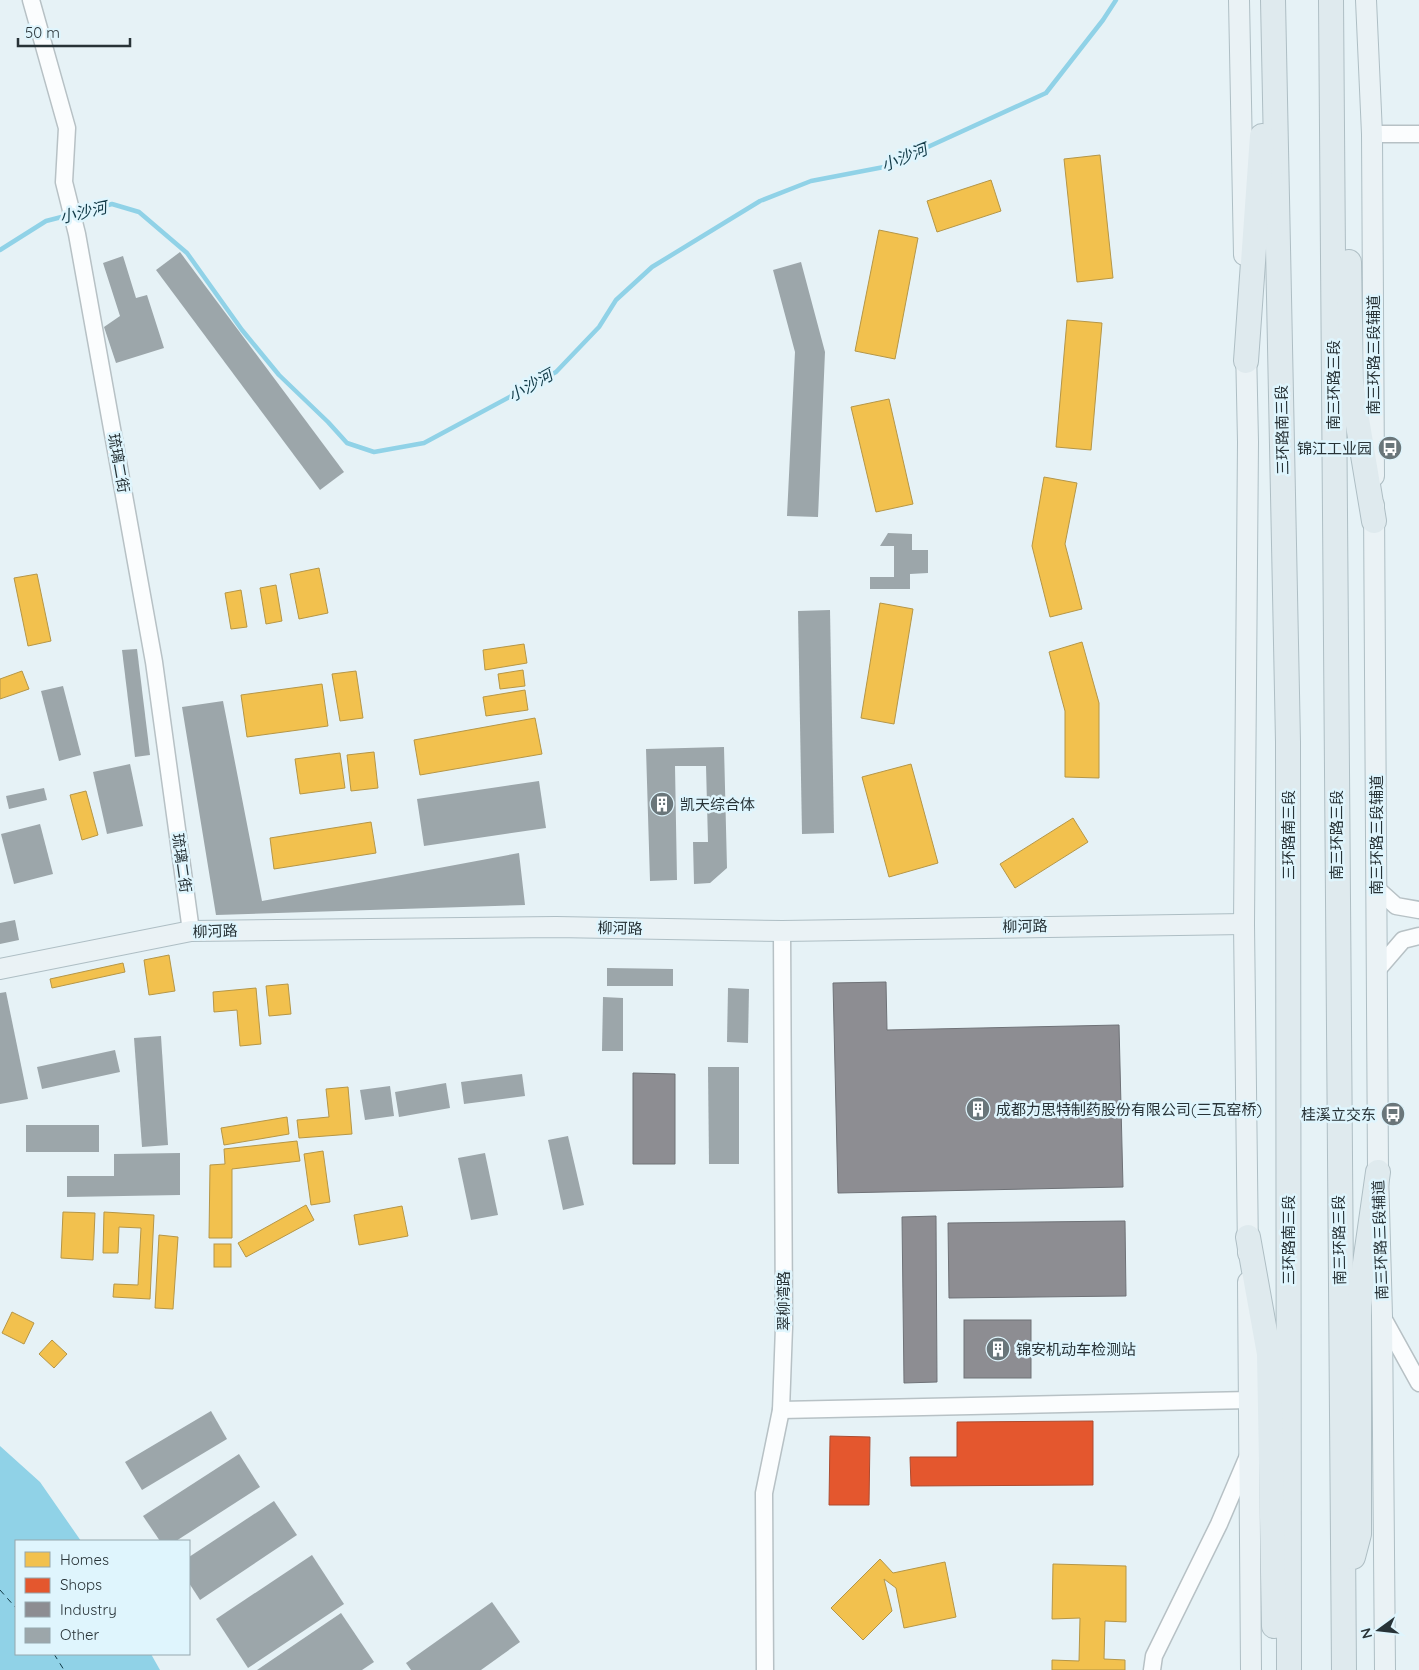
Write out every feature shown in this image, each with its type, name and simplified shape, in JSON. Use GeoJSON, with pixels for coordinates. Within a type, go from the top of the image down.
{"type":"FeatureCollection","features":[{"type":"Feature","properties":{"kind":"highway"},"geometry":{"type":"LineString","coordinates":[[1246,361],[1272,0]]}},
{"type":"Feature","properties":{"kind":"highway","name":"三环路南三段"},"geometry":{"type":"LineString","coordinates":[[1272,0],[1288,742],[1289,1670]]}},
{"type":"Feature","properties":{"kind":"highway","name":"南三环路三段"},"geometry":{"type":"LineString","coordinates":[[1331,0],[1338,1237],[1344,1670]]}},
{"type":"Feature","properties":{"kind":"highway"},"geometry":{"type":"LineString","coordinates":[[1337,0],[1346,74],[1351,383],[1374,521]]}},
{"type":"Feature","properties":{"kind":"highway"},"geometry":{"type":"LineString","coordinates":[[1344,1595],[1359,1534],[1359,1305],[1378,1172]]}},
{"type":"Feature","properties":{"kind":"highway"},"geometry":{"type":"LineString","coordinates":[[1248,1237],[1269,1354],[1272,1609],[1280,1670]]}},
{"type":"Feature","properties":{"kind":"main road"},"geometry":{"type":"LineString","coordinates":[[1239,0],[1248,452],[1244,924],[1251,1449],[1251,1670]]}},
{"type":"Feature","properties":{"kind":"main road","name":"南三环路三段辅道"},"geometry":{"type":"LineString","coordinates":[[1366,0],[1372,134],[1378,1172],[1382,1316],[1385,1670]]}},
{"type":"Feature","properties":{"kind":"main road","name":"柳河路"},"geometry":{"type":"LineString","coordinates":[[0,969],[191,931],[556,927],[782,931],[1244,924]]}},
{"type":"Feature","properties":{"kind":"street","name":"琉璃二街"},"geometry":{"type":"LineString","coordinates":[[31,0],[67,128],[64,182],[77,234],[154,662],[191,931]]}},
{"type":"Feature","properties":{"kind":"street"},"geometry":{"type":"LineString","coordinates":[[1372,134],[1419,134]]}},
{"type":"Feature","properties":{"kind":"street"},"geometry":{"type":"LineString","coordinates":[[1376,888],[1396,906],[1419,910]]}},
{"type":"Feature","properties":{"kind":"street","name":"翠柳湾路"},"geometry":{"type":"LineString","coordinates":[[765,1670],[764,1494],[781,1410],[784,1328],[782,931]]}},
{"type":"Feature","properties":{"kind":"street"},"geometry":{"type":"LineString","coordinates":[[1378,969],[1403,940],[1419,936]]}},
{"type":"Feature","properties":{"kind":"street"},"geometry":{"type":"LineString","coordinates":[[1382,1316],[1419,1384]]}},
{"type":"Feature","properties":{"kind":"street"},"geometry":{"type":"LineString","coordinates":[[781,1410],[1250,1400]]}},
{"type":"Feature","properties":{"kind":"street"},"geometry":{"type":"LineString","coordinates":[[1152,1670],[1154,1656],[1219,1524],[1251,1449]]}},
{"type":"Feature","properties":{"kind":"water"},"geometry":{"type":"Polygon","coordinates":[[[0,1446],[40,1482],[80,1540],[15,1540],[15,1655],[152,1655],[160,1670],[0,1670],[0,1446]]]}},
{"type":"Feature","properties":{"kind":"building: Homes"},"geometry":{"type":"Polygon","coordinates":[[[1100,155],[1113,278],[1077,282],[1064,159],[1100,155]]]}},
{"type":"Feature","properties":{"kind":"building: Homes"},"geometry":{"type":"Polygon","coordinates":[[[991,180],[1001,211],[937,232],[927,201],[991,180]]]}},
{"type":"Feature","properties":{"kind":"building: Homes"},"geometry":{"type":"Polygon","coordinates":[[[879,230],[918,238],[895,359],[855,351],[879,230]]]}},
{"type":"Feature","properties":{"kind":"building: Homes"},"geometry":{"type":"Polygon","coordinates":[[[1067,320],[1102,323],[1091,450],[1056,447],[1067,320]]]}},
{"type":"Feature","properties":{"kind":"building: Homes"},"geometry":{"type":"Polygon","coordinates":[[[889,399],[913,504],[876,512],[851,407],[889,399]]]}},
{"type":"Feature","properties":{"kind":"building: Homes"},"geometry":{"type":"Polygon","coordinates":[[[1044,477],[1077,483],[1065,544],[1082,609],[1050,617],[1032,546],[1044,477]]]}},
{"type":"Feature","properties":{"kind":"building: Homes"},"geometry":{"type":"Polygon","coordinates":[[[319,568],[328,613],[299,619],[290,574],[319,568]]]}},
{"type":"Feature","properties":{"kind":"building: Homes"},"geometry":{"type":"Polygon","coordinates":[[[37,574],[51,641],[28,646],[14,578],[37,574]]]}},
{"type":"Feature","properties":{"kind":"building: Homes"},"geometry":{"type":"Polygon","coordinates":[[[276,585],[282,621],[266,624],[260,588],[276,585]]]}},
{"type":"Feature","properties":{"kind":"building: Homes"},"geometry":{"type":"Polygon","coordinates":[[[241,590],[247,627],[231,629],[225,593],[241,590]]]}},
{"type":"Feature","properties":{"kind":"building: Homes"},"geometry":{"type":"Polygon","coordinates":[[[880,603],[913,609],[894,724],[861,718],[880,603]]]}},
{"type":"Feature","properties":{"kind":"building: Homes"},"geometry":{"type":"Polygon","coordinates":[[[1082,642],[1099,703],[1099,778],[1065,777],[1065,711],[1049,652],[1082,642]]]}},
{"type":"Feature","properties":{"kind":"building: Homes"},"geometry":{"type":"Polygon","coordinates":[[[524,644],[527,663],[485,670],[483,650],[524,644]]]}},
{"type":"Feature","properties":{"kind":"building: Homes"},"geometry":{"type":"Polygon","coordinates":[[[523,670],[525,686],[500,689],[498,674],[523,670]]]}},
{"type":"Feature","properties":{"kind":"building: Homes"},"geometry":{"type":"Polygon","coordinates":[[[22,671],[29,689],[0,699],[0,679],[22,671]]]}},
{"type":"Feature","properties":{"kind":"building: Homes"},"geometry":{"type":"Polygon","coordinates":[[[356,671],[363,718],[340,721],[332,674],[356,671]]]}},
{"type":"Feature","properties":{"kind":"building: Homes"},"geometry":{"type":"Polygon","coordinates":[[[322,684],[328,726],[247,737],[241,695],[322,684]]]}},
{"type":"Feature","properties":{"kind":"building: Homes"},"geometry":{"type":"Polygon","coordinates":[[[525,690],[528,710],[486,716],[483,697],[525,690]]]}},
{"type":"Feature","properties":{"kind":"building: Homes"},"geometry":{"type":"Polygon","coordinates":[[[535,718],[542,754],[420,775],[414,740],[535,718]]]}},
{"type":"Feature","properties":{"kind":"building: Homes"},"geometry":{"type":"Polygon","coordinates":[[[374,752],[378,788],[351,791],[347,755],[374,752]]]}},
{"type":"Feature","properties":{"kind":"building: Homes"},"geometry":{"type":"Polygon","coordinates":[[[340,753],[345,788],[300,794],[295,759],[340,753]]]}},
{"type":"Feature","properties":{"kind":"building: Homes"},"geometry":{"type":"Polygon","coordinates":[[[911,764],[938,863],[889,877],[862,777],[911,764]]]}},
{"type":"Feature","properties":{"kind":"building: Homes"},"geometry":{"type":"Polygon","coordinates":[[[86,791],[98,835],[82,840],[70,795],[86,791]]]}},
{"type":"Feature","properties":{"kind":"building: Homes"},"geometry":{"type":"Polygon","coordinates":[[[1073,818],[1088,842],[1015,888],[1000,864],[1073,818]]]}},
{"type":"Feature","properties":{"kind":"building: Homes"},"geometry":{"type":"Polygon","coordinates":[[[371,822],[376,853],[274,869],[270,838],[371,822]]]}},
{"type":"Feature","properties":{"kind":"building: Homes"},"geometry":{"type":"Polygon","coordinates":[[[169,955],[175,991],[149,995],[144,960],[169,955]]]}},
{"type":"Feature","properties":{"kind":"building: Homes"},"geometry":{"type":"Polygon","coordinates":[[[123,963],[125,972],[52,988],[50,979],[123,963]]]}},
{"type":"Feature","properties":{"kind":"building: Homes"},"geometry":{"type":"Polygon","coordinates":[[[288,984],[291,1014],[269,1016],[266,986],[288,984]]]}},
{"type":"Feature","properties":{"kind":"building: Homes"},"geometry":{"type":"Polygon","coordinates":[[[256,988],[261,1044],[240,1046],[237,1010],[214,1012],[213,992],[256,988]]]}},
{"type":"Feature","properties":{"kind":"building: Homes"},"geometry":{"type":"Polygon","coordinates":[[[348,1087],[352,1134],[299,1138],[297,1120],[329,1117],[326,1089],[348,1087]]]}},
{"type":"Feature","properties":{"kind":"building: Homes"},"geometry":{"type":"Polygon","coordinates":[[[287,1117],[289,1134],[224,1145],[221,1128],[287,1117]]]}},
{"type":"Feature","properties":{"kind":"building: Homes"},"geometry":{"type":"Polygon","coordinates":[[[297,1141],[300,1161],[232,1169],[232,1238],[209,1238],[210,1165],[225,1164],[224,1149],[297,1141]]]}},
{"type":"Feature","properties":{"kind":"building: Homes"},"geometry":{"type":"Polygon","coordinates":[[[323,1151],[330,1202],[311,1205],[304,1154],[323,1151]]]}},
{"type":"Feature","properties":{"kind":"building: Homes"},"geometry":{"type":"Polygon","coordinates":[[[306,1205],[314,1220],[246,1257],[238,1243],[306,1205]]]}},
{"type":"Feature","properties":{"kind":"building: Homes"},"geometry":{"type":"Polygon","coordinates":[[[402,1206],[408,1236],[359,1245],[354,1215],[402,1206]]]}},
{"type":"Feature","properties":{"kind":"building: Homes"},"geometry":{"type":"Polygon","coordinates":[[[63,1212],[95,1213],[93,1260],[61,1258],[63,1212]]]}},
{"type":"Feature","properties":{"kind":"building: Homes"},"geometry":{"type":"Polygon","coordinates":[[[104,1212],[154,1215],[150,1299],[113,1297],[114,1284],[138,1285],[141,1228],[119,1227],[118,1253],[103,1253],[104,1212]]]}},
{"type":"Feature","properties":{"kind":"building: Homes"},"geometry":{"type":"Polygon","coordinates":[[[159,1235],[178,1237],[173,1309],[155,1308],[159,1235]]]}},
{"type":"Feature","properties":{"kind":"building: Homes"},"geometry":{"type":"Polygon","coordinates":[[[214,1244],[231,1244],[231,1267],[214,1267],[214,1244]]]}},
{"type":"Feature","properties":{"kind":"building: Homes"},"geometry":{"type":"Polygon","coordinates":[[[12,1312],[34,1323],[24,1344],[2,1333],[12,1312]]]}},
{"type":"Feature","properties":{"kind":"building: Homes"},"geometry":{"type":"Polygon","coordinates":[[[52,1340],[67,1354],[54,1368],[39,1354],[52,1340]]]}},
{"type":"Feature","properties":{"kind":"building: Homes"},"geometry":{"type":"Polygon","coordinates":[[[880,1559],[893,1573],[945,1562],[956,1617],[904,1628],[896,1588],[884,1579],[892,1611],[863,1640],[831,1608],[880,1559]]]}},
{"type":"Feature","properties":{"kind":"building: Homes"},"geometry":{"type":"Polygon","coordinates":[[[1053,1564],[1126,1566],[1126,1622],[1105,1621],[1104,1659],[1125,1660],[1125,1670],[1052,1670],[1052,1660],[1079,1661],[1080,1618],[1052,1619],[1053,1564]]]}},
{"type":"Feature","properties":{"kind":"building: Shops"},"geometry":{"type":"Polygon","coordinates":[[[1093,1421],[1093,1485],[911,1486],[910,1457],[957,1457],[957,1422],[1093,1421]]]}},
{"type":"Feature","properties":{"kind":"building: Shops"},"geometry":{"type":"Polygon","coordinates":[[[830,1436],[870,1437],[869,1505],[829,1505],[830,1436]]]}},
{"type":"Feature","properties":{"kind":"building: Industry","name":"成都力思特制药股份有限公司(三瓦窑桥)"},"geometry":{"type":"Polygon","coordinates":[[[886,982],[887,1030],[1119,1025],[1123,1187],[838,1193],[833,983],[886,982]]]}},
{"type":"Feature","properties":{"kind":"building: Industry"},"geometry":{"type":"Polygon","coordinates":[[[633,1073],[675,1074],[675,1164],[633,1164],[633,1073]]]}},
{"type":"Feature","properties":{"kind":"building: Industry"},"geometry":{"type":"Polygon","coordinates":[[[936,1216],[937,1382],[904,1383],[902,1217],[936,1216]]]}},
{"type":"Feature","properties":{"kind":"building: Industry"},"geometry":{"type":"Polygon","coordinates":[[[1125,1221],[1126,1296],[949,1298],[948,1223],[1125,1221]]]}},
{"type":"Feature","properties":{"kind":"building: Industry","name":"锦安机动车检测站"},"geometry":{"type":"Polygon","coordinates":[[[964,1320],[1031,1320],[1031,1378],[964,1378],[964,1320]]]}},
{"type":"Feature","properties":{"kind":"building: Other"},"geometry":{"type":"Polygon","coordinates":[[[180,252],[344,472],[320,490],[156,270],[180,252]]]}},
{"type":"Feature","properties":{"kind":"building: Other"},"geometry":{"type":"Polygon","coordinates":[[[123,256],[136,298],[147,295],[164,348],[116,363],[104,327],[120,316],[103,263],[123,256]]]}},
{"type":"Feature","properties":{"kind":"building: Other"},"geometry":{"type":"Polygon","coordinates":[[[801,262],[825,352],[818,517],[787,516],[795,352],[773,270],[801,262]]]}},
{"type":"Feature","properties":{"kind":"building: Other"},"geometry":{"type":"Polygon","coordinates":[[[888,533],[912,534],[912,550],[928,550],[928,573],[910,574],[910,589],[870,589],[870,577],[894,577],[894,546],[880,546],[888,533]]]}},
{"type":"Feature","properties":{"kind":"building: Other"},"geometry":{"type":"Polygon","coordinates":[[[830,610],[834,833],[802,834],[798,611],[830,610]]]}},
{"type":"Feature","properties":{"kind":"building: Other"},"geometry":{"type":"Polygon","coordinates":[[[137,649],[150,755],[135,757],[122,650],[137,649]]]}},
{"type":"Feature","properties":{"kind":"building: Other"},"geometry":{"type":"Polygon","coordinates":[[[63,686],[81,755],[59,761],[41,691],[63,686]]]}},
{"type":"Feature","properties":{"kind":"building: Other"},"geometry":{"type":"Polygon","coordinates":[[[223,701],[262,901],[519,853],[525,905],[216,915],[182,707],[223,701]]]}},
{"type":"Feature","properties":{"kind":"building: Other","name":"凯天综合体"},"geometry":{"type":"Polygon","coordinates":[[[724,747],[727,868],[710,883],[694,884],[693,842],[708,842],[706,766],[675,766],[677,880],[650,881],[646,749],[724,747]]]}},
{"type":"Feature","properties":{"kind":"building: Other"},"geometry":{"type":"Polygon","coordinates":[[[130,764],[143,826],[107,834],[93,772],[130,764]]]}},
{"type":"Feature","properties":{"kind":"building: Other"},"geometry":{"type":"Polygon","coordinates":[[[539,781],[546,828],[424,846],[417,799],[539,781]]]}},
{"type":"Feature","properties":{"kind":"building: Other"},"geometry":{"type":"Polygon","coordinates":[[[44,788],[47,800],[9,809],[6,796],[44,788]]]}},
{"type":"Feature","properties":{"kind":"building: Other"},"geometry":{"type":"Polygon","coordinates":[[[40,824],[53,874],[14,884],[1,834],[40,824]]]}},
{"type":"Feature","properties":{"kind":"building: Other"},"geometry":{"type":"Polygon","coordinates":[[[15,920],[19,940],[0,944],[0,923],[15,920]]]}},
{"type":"Feature","properties":{"kind":"building: Other"},"geometry":{"type":"Polygon","coordinates":[[[607,968],[673,969],[673,986],[607,986],[607,968]]]}},
{"type":"Feature","properties":{"kind":"building: Other"},"geometry":{"type":"Polygon","coordinates":[[[728,988],[749,989],[748,1043],[727,1042],[728,988]]]}},
{"type":"Feature","properties":{"kind":"building: Other"},"geometry":{"type":"Polygon","coordinates":[[[6,992],[28,1099],[0,1104],[0,993],[6,992]]]}},
{"type":"Feature","properties":{"kind":"building: Other"},"geometry":{"type":"Polygon","coordinates":[[[603,997],[623,998],[623,1051],[602,1051],[603,997]]]}},
{"type":"Feature","properties":{"kind":"building: Other"},"geometry":{"type":"Polygon","coordinates":[[[161,1036],[168,1145],[142,1147],[134,1038],[161,1036]]]}},
{"type":"Feature","properties":{"kind":"building: Other"},"geometry":{"type":"Polygon","coordinates":[[[115,1050],[120,1072],[42,1089],[37,1067],[115,1050]]]}},
{"type":"Feature","properties":{"kind":"building: Other"},"geometry":{"type":"Polygon","coordinates":[[[708,1067],[739,1067],[739,1164],[709,1164],[708,1067]]]}},
{"type":"Feature","properties":{"kind":"building: Other"},"geometry":{"type":"Polygon","coordinates":[[[522,1074],[525,1096],[464,1104],[461,1082],[522,1074]]]}},
{"type":"Feature","properties":{"kind":"building: Other"},"geometry":{"type":"Polygon","coordinates":[[[446,1083],[450,1108],[399,1117],[395,1092],[446,1083]]]}},
{"type":"Feature","properties":{"kind":"building: Other"},"geometry":{"type":"Polygon","coordinates":[[[390,1086],[394,1116],[365,1120],[360,1090],[390,1086]]]}},
{"type":"Feature","properties":{"kind":"building: Other"},"geometry":{"type":"Polygon","coordinates":[[[26,1125],[99,1125],[99,1152],[26,1152],[26,1125]]]}},
{"type":"Feature","properties":{"kind":"building: Other"},"geometry":{"type":"Polygon","coordinates":[[[568,1136],[584,1205],[563,1210],[548,1140],[568,1136]]]}},
{"type":"Feature","properties":{"kind":"building: Other"},"geometry":{"type":"Polygon","coordinates":[[[180,1153],[180,1195],[67,1197],[67,1176],[114,1176],[114,1154],[180,1153]]]}},
{"type":"Feature","properties":{"kind":"building: Other"},"geometry":{"type":"Polygon","coordinates":[[[485,1153],[498,1215],[471,1220],[458,1158],[485,1153]]]}},
{"type":"Feature","properties":{"kind":"building: Other"},"geometry":{"type":"Polygon","coordinates":[[[211,1411],[227,1439],[142,1490],[125,1462],[211,1411]]]}},
{"type":"Feature","properties":{"kind":"building: Other"},"geometry":{"type":"Polygon","coordinates":[[[239,1454],[260,1487],[178,1540],[159,1540],[143,1516],[239,1454]]]}},
{"type":"Feature","properties":{"kind":"building: Other"},"geometry":{"type":"Polygon","coordinates":[[[274,1501],[297,1535],[200,1600],[190,1585],[190,1556],[274,1501]]]}},
{"type":"Feature","properties":{"kind":"building: Other"},"geometry":{"type":"Polygon","coordinates":[[[312,1555],[344,1604],[248,1668],[216,1619],[312,1555]]]}},
{"type":"Feature","properties":{"kind":"building: Other"},"geometry":{"type":"Polygon","coordinates":[[[492,1602],[520,1642],[481,1670],[411,1670],[406,1663],[492,1602]]]}},
{"type":"Feature","properties":{"kind":"building: Other"},"geometry":{"type":"Polygon","coordinates":[[[341,1613],[374,1662],[362,1670],[257,1670],[341,1613]]]}},
{"type":"Feature","properties":{"kind":"waterway","name":"小沙河"},"geometry":{"type":"LineString","coordinates":[[0,250],[46,221],[112,204],[139,212],[187,253],[242,330],[279,375],[347,443],[374,452],[424,443],[556,372],[599,327],[616,300],[652,267],[760,201],[811,181],[884,167],[1046,93],[1103,20],[1116,0]]}},
{"type":"Feature","properties":{"kind":"ferry route"},"geometry":{"type":"LineString","coordinates":[[0,1590],[15,1607]]}},
{"type":"Feature","properties":{"kind":"ferry route"},"geometry":{"type":"LineString","coordinates":[[55,1655],[64,1670]]}},
{"type":"Feature","properties":{"kind":"place","name":"锦江工业园"},"geometry":{"type":"Point","coordinates":[1390,448]}},
{"type":"Feature","properties":{"kind":"place","name":"凯天综合体"},"geometry":{"type":"Point","coordinates":[662,804]}},
{"type":"Feature","properties":{"kind":"place","name":"成都力思特制药股份有限公司(三瓦窑桥)"},"geometry":{"type":"Point","coordinates":[978,1109]}},
{"type":"Feature","properties":{"kind":"place","name":"桂溪立交东"},"geometry":{"type":"Point","coordinates":[1393,1114]}},
{"type":"Feature","properties":{"kind":"place","name":"锦安机动车检测站"},"geometry":{"type":"Point","coordinates":[998,1349]}}]}
